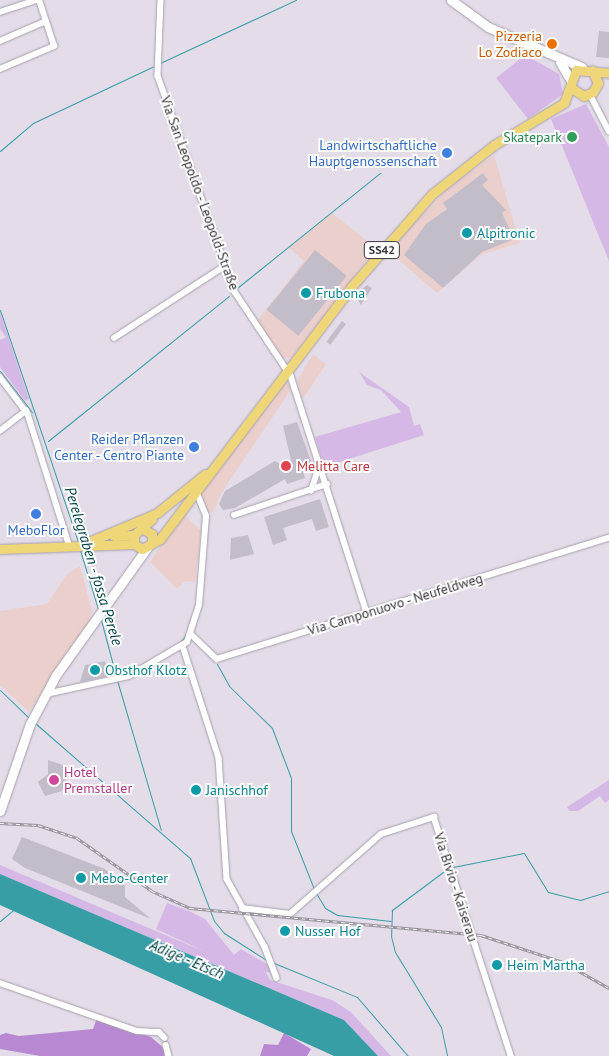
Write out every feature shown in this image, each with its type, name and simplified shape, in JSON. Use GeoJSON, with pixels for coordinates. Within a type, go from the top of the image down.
{"type":"FeatureCollection","features":[{"type":"Feature","properties":{"kind":"main road"},"geometry":{"type":"LineString","coordinates":[[452,0],[488,27],[551,57],[609,74]]}},
{"type":"Feature","properties":{"kind":"main road"},"geometry":{"type":"LineString","coordinates":[[551,57],[566,67],[570,83],[577,94],[590,94],[598,83],[609,74]]}},
{"type":"Feature","properties":{"kind":"main road"},"geometry":{"type":"LineString","coordinates":[[570,83],[582,67]]}},
{"type":"Feature","properties":{"kind":"main road"},"geometry":{"type":"LineString","coordinates":[[592,70],[598,83]]}},
{"type":"Feature","properties":{"kind":"main road","name":"SS42"},"geometry":{"type":"LineString","coordinates":[[0,549],[33,549],[81,544],[135,542],[150,546],[368,268],[432,194],[494,145],[554,109],[568,98],[570,83]]}},
{"type":"Feature","properties":{"kind":"main road","name":"SS42"},"geometry":{"type":"LineString","coordinates":[[554,109],[590,94]]}},
{"type":"Feature","properties":{"kind":"main road","name":"SS42"},"geometry":{"type":"LineString","coordinates":[[135,542],[157,513],[210,470]]}},
{"type":"Feature","properties":{"kind":"main road","name":"SS42"},"geometry":{"type":"LineString","coordinates":[[81,544],[157,513]]}},
{"type":"Feature","properties":{"kind":"main road"},"geometry":{"type":"LineString","coordinates":[[0,811],[32,720],[46,694],[150,546],[152,534],[143,529]]}},
{"type":"Feature","properties":{"kind":"main road"},"geometry":{"type":"LineString","coordinates":[[133,571],[135,542]]}},
{"type":"Feature","properties":{"kind":"street"},"geometry":{"type":"LineString","coordinates":[[0,12],[38,0],[44,22],[54,46],[0,69]]}},
{"type":"Feature","properties":{"kind":"street","name":"Via San Leopoldo - Leopold-Straße"},"geometry":{"type":"LineString","coordinates":[[161,0],[158,76],[224,266],[235,292],[288,371],[327,484],[367,611]]}},
{"type":"Feature","properties":{"kind":"street"},"geometry":{"type":"LineString","coordinates":[[0,41],[44,22]]}},
{"type":"Feature","properties":{"kind":"street"},"geometry":{"type":"LineString","coordinates":[[590,94],[609,131]]}},
{"type":"Feature","properties":{"kind":"street"},"geometry":{"type":"LineString","coordinates":[[114,338],[224,266]]}},
{"type":"Feature","properties":{"kind":"street"},"geometry":{"type":"LineString","coordinates":[[0,377],[26,411],[68,529],[81,544]]}},
{"type":"Feature","properties":{"kind":"street"},"geometry":{"type":"LineString","coordinates":[[0,431],[26,411]]}},
{"type":"Feature","properties":{"kind":"street"},"geometry":{"type":"LineString","coordinates":[[311,490],[320,467]]}},
{"type":"Feature","properties":{"kind":"street"},"geometry":{"type":"LineString","coordinates":[[234,514],[327,484]]}},
{"type":"Feature","properties":{"kind":"street"},"geometry":{"type":"LineString","coordinates":[[46,694],[117,680],[182,646],[191,634],[198,605],[206,516],[198,496]]}},
{"type":"Feature","properties":{"kind":"street","name":"Via Camponuovo - Neufeldweg"},"geometry":{"type":"LineString","coordinates":[[191,634],[217,659],[367,611],[609,538]]}},
{"type":"Feature","properties":{"kind":"street"},"geometry":{"type":"LineString","coordinates":[[182,646],[214,736],[224,793],[225,869],[242,908],[270,956],[277,978]]}},
{"type":"Feature","properties":{"kind":"street","name":"Via Bivio - Kaiserau"},"geometry":{"type":"LineString","coordinates":[[242,908],[290,914],[381,834],[434,817],[511,1056]]}},
{"type":"Feature","properties":{"kind":"street"},"geometry":{"type":"LineString","coordinates":[[0,983],[136,1031],[160,1032],[166,1041],[169,1056]]}},
{"type":"Feature","properties":{"kind":"shaded area"},"geometry":{"type":"Polygon","coordinates":[[[525,55],[559,74],[563,94],[528,119],[496,78],[525,55]]]}},
{"type":"Feature","properties":{"kind":"shaded area"},"geometry":{"type":"Polygon","coordinates":[[[586,104],[609,147],[609,261],[551,119],[586,104]]]}},
{"type":"Feature","properties":{"kind":"shaded area","name":"Alpitronic"},"geometry":{"type":"Polygon","coordinates":[[[494,155],[520,243],[482,254],[437,293],[388,251],[447,189],[494,155]]]}},
{"type":"Feature","properties":{"kind":"shaded area"},"geometry":{"type":"Polygon","coordinates":[[[332,213],[376,248],[291,358],[282,358],[257,321],[304,261],[289,248],[332,213]]]}},
{"type":"Feature","properties":{"kind":"shaded area"},"geometry":{"type":"Polygon","coordinates":[[[0,312],[29,399],[25,401],[0,367],[0,340],[6,337],[0,329],[0,312]]]}},
{"type":"Feature","properties":{"kind":"shaded area"},"geometry":{"type":"Polygon","coordinates":[[[313,354],[326,364],[303,399],[297,381],[313,354]]]}},
{"type":"Feature","properties":{"kind":"shaded area"},"geometry":{"type":"Polygon","coordinates":[[[359,372],[409,407],[414,426],[420,424],[424,435],[324,467],[315,437],[401,412],[381,390],[367,385],[359,372]]]}},
{"type":"Feature","properties":{"kind":"shaded area"},"geometry":{"type":"Polygon","coordinates":[[[286,382],[292,388],[222,492],[213,513],[208,511],[200,492],[286,382]]]}},
{"type":"Feature","properties":{"kind":"shaded area"},"geometry":{"type":"Polygon","coordinates":[[[183,513],[201,531],[195,582],[185,581],[177,589],[150,562],[183,513]]]}},
{"type":"Feature","properties":{"kind":"shaded area"},"geometry":{"type":"Polygon","coordinates":[[[80,566],[92,611],[89,622],[29,712],[0,685],[0,611],[47,604],[67,574],[80,566]]]}},
{"type":"Feature","properties":{"kind":"shaded area"},"geometry":{"type":"Polygon","coordinates":[[[609,780],[609,800],[605,803],[600,796],[578,811],[569,811],[567,807],[609,780]]]}},
{"type":"Feature","properties":{"kind":"shaded area"},"geometry":{"type":"Polygon","coordinates":[[[0,865],[208,953],[156,929],[167,903],[189,911],[205,919],[234,955],[241,949],[272,967],[272,973],[266,972],[270,980],[332,1000],[351,1012],[391,1056],[378,1056],[344,1020],[0,874],[0,865]]]}},
{"type":"Feature","properties":{"kind":"shaded area"},"geometry":{"type":"Polygon","coordinates":[[[97,1018],[151,1037],[165,1049],[164,1056],[40,1056],[0,1049],[0,1035],[6,1033],[19,1036],[93,1029],[97,1018]]]}},
{"type":"Feature","properties":{"kind":"shaded area"},"geometry":{"type":"Polygon","coordinates":[[[284,1033],[311,1049],[307,1056],[260,1056],[264,1044],[278,1045],[284,1033]]]}},
{"type":"Feature","properties":{"kind":"water","name":"Adige - Etsch"},"geometry":{"type":"Polygon","coordinates":[[[0,874],[344,1020],[378,1056],[334,1056],[0,905],[0,874]]]}},
{"type":"Feature","properties":{"kind":"building"},"geometry":{"type":"Polygon","coordinates":[[[599,31],[609,32],[609,58],[596,57],[599,31]]]}},
{"type":"Feature","properties":{"kind":"building","name":"Alpitronic"},"geometry":{"type":"Polygon","coordinates":[[[483,173],[488,180],[482,185],[506,210],[502,213],[514,239],[482,252],[443,288],[404,255],[426,224],[447,209],[443,203],[483,173]]]}},
{"type":"Feature","properties":{"kind":"building","name":"Frubona"},"geometry":{"type":"Polygon","coordinates":[[[315,250],[347,276],[298,336],[267,310],[315,250]]]}},
{"type":"Feature","properties":{"kind":"building"},"geometry":{"type":"Polygon","coordinates":[[[367,285],[372,288],[361,305],[355,295],[367,285]]]}},
{"type":"Feature","properties":{"kind":"building"},"geometry":{"type":"Polygon","coordinates":[[[342,321],[346,324],[330,345],[326,342],[342,321]]]}},
{"type":"Feature","properties":{"kind":"building","name":"Melitta Care"},"geometry":{"type":"Polygon","coordinates":[[[297,422],[312,464],[302,467],[305,478],[287,484],[285,479],[235,508],[223,510],[219,504],[225,491],[275,461],[282,465],[291,460],[283,426],[297,422]]]}},
{"type":"Feature","properties":{"kind":"building"},"geometry":{"type":"Polygon","coordinates":[[[320,499],[329,527],[316,531],[312,519],[283,528],[287,540],[273,545],[264,517],[320,499]]]}},
{"type":"Feature","properties":{"kind":"building"},"geometry":{"type":"Polygon","coordinates":[[[248,535],[254,554],[230,560],[231,538],[248,535]]]}},
{"type":"Feature","properties":{"kind":"building","name":"Obsthof Klotz"},"geometry":{"type":"Polygon","coordinates":[[[105,661],[109,676],[80,682],[85,665],[105,661]]]}},
{"type":"Feature","properties":{"kind":"building","name":"Hotel Premstaller"},"geometry":{"type":"Polygon","coordinates":[[[48,760],[63,765],[66,782],[62,791],[45,796],[38,782],[48,774],[48,760]]]}},
{"type":"Feature","properties":{"kind":"building","name":"Mebo-Center"},"geometry":{"type":"Polygon","coordinates":[[[22,837],[105,869],[125,886],[125,897],[151,919],[25,868],[12,859],[22,837]]]}},
{"type":"Feature","properties":{"kind":"waterway"},"geometry":{"type":"LineString","coordinates":[[160,63],[296,0]]}},
{"type":"Feature","properties":{"kind":"waterway"},"geometry":{"type":"LineString","coordinates":[[0,151],[33,123],[152,67]]}},
{"type":"Feature","properties":{"kind":"waterway"},"geometry":{"type":"LineString","coordinates":[[237,288],[380,173]]}},
{"type":"Feature","properties":{"kind":"waterway"},"geometry":{"type":"LineString","coordinates":[[48,441],[229,296]]}},
{"type":"Feature","properties":{"kind":"waterway","name":"Perelegraben - fossa Perele"},"geometry":{"type":"LineString","coordinates":[[0,310],[78,542]]}},
{"type":"Feature","properties":{"kind":"waterway"},"geometry":{"type":"LineString","coordinates":[[0,371],[32,412]]}},
{"type":"Feature","properties":{"kind":"waterway"},"geometry":{"type":"LineString","coordinates":[[540,556],[609,535]]}},
{"type":"Feature","properties":{"kind":"waterway","name":"Perelegraben - fossa Perele"},"geometry":{"type":"LineString","coordinates":[[80,550],[98,609]]}},
{"type":"Feature","properties":{"kind":"waterway"},"geometry":{"type":"LineString","coordinates":[[368,609],[465,580]]}},
{"type":"Feature","properties":{"kind":"waterway"},"geometry":{"type":"LineString","coordinates":[[333,620],[365,610]]}},
{"type":"Feature","properties":{"kind":"waterway","name":"Perelegraben - fossa Perele"},"geometry":{"type":"LineString","coordinates":[[101,620],[116,676]]}},
{"type":"Feature","properties":{"kind":"waterway"},"geometry":{"type":"LineString","coordinates":[[179,644],[187,633]]}},
{"type":"Feature","properties":{"kind":"waterway"},"geometry":{"type":"LineString","coordinates":[[254,645],[271,639]]}},
{"type":"Feature","properties":{"kind":"waterway"},"geometry":{"type":"LineString","coordinates":[[124,674],[156,657]]}},
{"type":"Feature","properties":{"kind":"waterway"},"geometry":{"type":"LineString","coordinates":[[217,664],[229,686],[272,728],[291,778],[291,831],[314,889]]}},
{"type":"Feature","properties":{"kind":"waterway","name":"Perelegraben - fossa Perele"},"geometry":{"type":"LineString","coordinates":[[117,680],[161,830]]}},
{"type":"Feature","properties":{"kind":"waterway"},"geometry":{"type":"LineString","coordinates":[[0,690],[28,717]]}},
{"type":"Feature","properties":{"kind":"waterway"},"geometry":{"type":"LineString","coordinates":[[35,723],[190,858],[214,921],[224,933],[268,961]]}},
{"type":"Feature","properties":{"kind":"waterway"},"geometry":{"type":"LineString","coordinates":[[453,867],[524,853],[548,892],[580,900],[609,891]]}},
{"type":"Feature","properties":{"kind":"waterway"},"geometry":{"type":"LineString","coordinates":[[447,869],[392,910],[391,936],[395,952],[441,1027],[447,1056]]}},
{"type":"Feature","properties":{"kind":"waterway"},"geometry":{"type":"LineString","coordinates":[[316,893],[325,908],[337,915],[391,921]]}},
{"type":"Feature","properties":{"kind":"waterway"},"geometry":{"type":"LineString","coordinates":[[0,921],[13,910]]}},
{"type":"Feature","properties":{"kind":"waterway"},"geometry":{"type":"LineString","coordinates":[[274,963],[357,997],[408,1056]]}},
{"type":"Feature","properties":{"kind":"railway"},"geometry":{"type":"LineString","coordinates":[[0,823],[38,825],[77,838],[152,891],[190,908],[481,935],[563,962],[609,988]]}},
{"type":"Feature","properties":{"kind":"place","name":"Pizzeria Lo Zodiaco"},"geometry":{"type":"Point","coordinates":[552,44]}},
{"type":"Feature","properties":{"kind":"place","name":"Skatepark"},"geometry":{"type":"Point","coordinates":[572,137]}},
{"type":"Feature","properties":{"kind":"place","name":"Landwirtschaftliche Hauptgenossenschaft"},"geometry":{"type":"Point","coordinates":[447,153]}},
{"type":"Feature","properties":{"kind":"place","name":"Alpitronic"},"geometry":{"type":"Point","coordinates":[467,233]}},
{"type":"Feature","properties":{"kind":"place","name":"Frubona"},"geometry":{"type":"Point","coordinates":[306,293]}},
{"type":"Feature","properties":{"kind":"place","name":"Reider Pflanzen Center - Centro Piante"},"geometry":{"type":"Point","coordinates":[194,447]}},
{"type":"Feature","properties":{"kind":"place","name":"Melitta Care"},"geometry":{"type":"Point","coordinates":[286,466]}},
{"type":"Feature","properties":{"kind":"place","name":"MeboFlor"},"geometry":{"type":"Point","coordinates":[36,514]}},
{"type":"Feature","properties":{"kind":"place","name":"Obsthof Klotz"},"geometry":{"type":"Point","coordinates":[95,670]}},
{"type":"Feature","properties":{"kind":"place","name":"Hotel Premstaller"},"geometry":{"type":"Point","coordinates":[54,780]}},
{"type":"Feature","properties":{"kind":"place","name":"Janischhof"},"geometry":{"type":"Point","coordinates":[196,790]}},
{"type":"Feature","properties":{"kind":"place","name":"Mebo-Center"},"geometry":{"type":"Point","coordinates":[81,878]}},
{"type":"Feature","properties":{"kind":"place","name":"Nusser Hof"},"geometry":{"type":"Point","coordinates":[285,931]}},
{"type":"Feature","properties":{"kind":"place","name":"Heim Martha"},"geometry":{"type":"Point","coordinates":[497,965]}}]}
